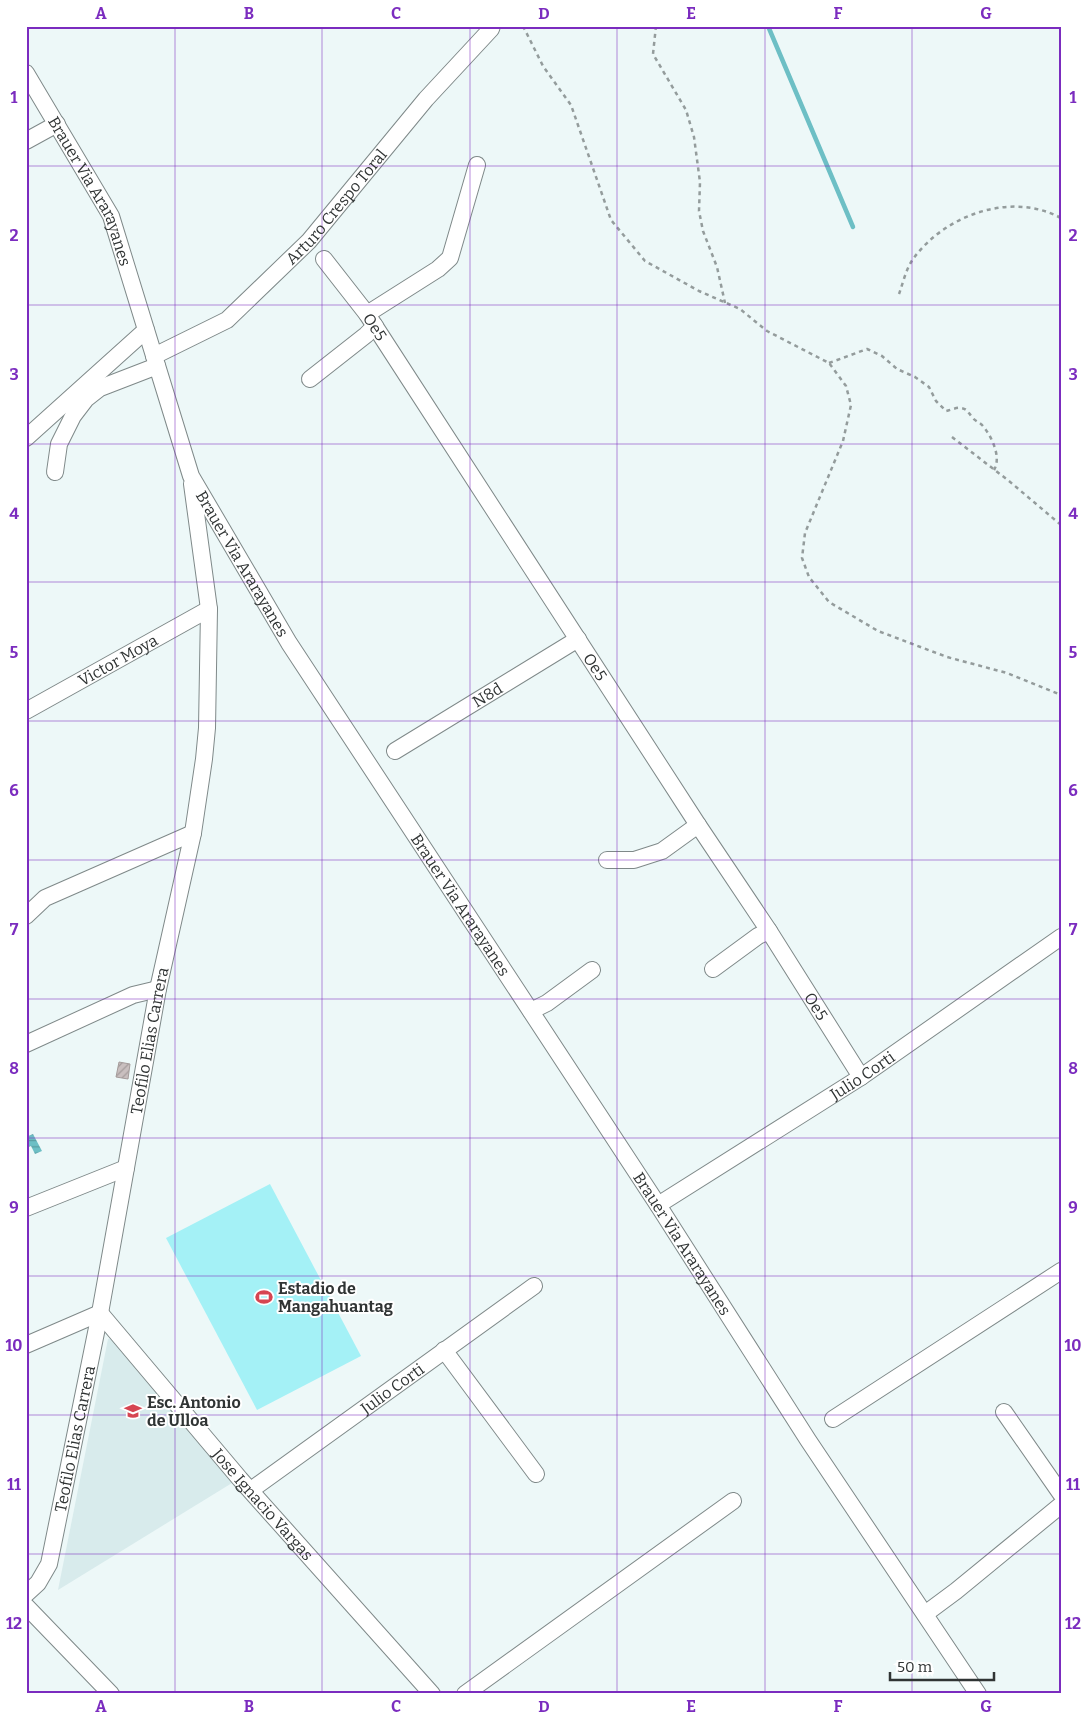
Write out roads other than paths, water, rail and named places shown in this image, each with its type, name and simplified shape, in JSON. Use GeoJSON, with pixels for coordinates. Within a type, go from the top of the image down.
{"type":"FeatureCollection","features":[{"type":"Feature","properties":{"kind":"street","name":"Arturo Crespo Toral"},"geometry":{"type":"LineString","coordinates":[[55,472],[59,444],[74,416],[86,399],[100,388],[155,361],[227,320],[309,241],[426,99],[492,26]]}},
{"type":"Feature","properties":{"kind":"street","name":"Brauer Via Ararayanes"},"geometry":{"type":"LineString","coordinates":[[26,73],[111,216],[191,476],[289,642],[658,1205],[808,1440],[978,1694]]}},
{"type":"Feature","properties":{"kind":"street"},"geometry":{"type":"LineString","coordinates":[[26,140],[57,124]]}},
{"type":"Feature","properties":{"kind":"street"},"geometry":{"type":"LineString","coordinates":[[310,379],[366,335],[371,320],[450,258],[477,165]]}},
{"type":"Feature","properties":{"kind":"street","name":"Oe5"},"geometry":{"type":"LineString","coordinates":[[324,259],[371,320],[698,825],[769,931],[861,1077]]}},
{"type":"Feature","properties":{"kind":"street"},"geometry":{"type":"LineString","coordinates":[[26,438],[146,330]]}},
{"type":"Feature","properties":{"kind":"street","name":"Teofilo Elias Carrera"},"geometry":{"type":"LineString","coordinates":[[26,1594],[38,1583],[49,1564],[100,1313],[158,989],[193,832],[207,728],[209,609],[191,476]]}},
{"type":"Feature","properties":{"kind":"street","name":"Victor Moya"},"geometry":{"type":"LineString","coordinates":[[26,711],[209,609]]}},
{"type":"Feature","properties":{"kind":"street","name":"N8d"},"geometry":{"type":"LineString","coordinates":[[395,751],[578,639]]}},
{"type":"Feature","properties":{"kind":"street"},"geometry":{"type":"LineString","coordinates":[[607,860],[634,860],[662,850],[698,825]]}},
{"type":"Feature","properties":{"kind":"street"},"geometry":{"type":"LineString","coordinates":[[26,916],[45,898],[193,832]]}},
{"type":"Feature","properties":{"kind":"street"},"geometry":{"type":"LineString","coordinates":[[713,968],[758,936],[769,931]]}},
{"type":"Feature","properties":{"kind":"street","name":"Julio Corti"},"geometry":{"type":"LineString","coordinates":[[658,1205],[861,1077],[1061,937]]}},
{"type":"Feature","properties":{"kind":"street"},"geometry":{"type":"LineString","coordinates":[[531,1012],[547,1003],[592,970]]}},
{"type":"Feature","properties":{"kind":"street"},"geometry":{"type":"LineString","coordinates":[[26,1044],[133,996],[158,989]]}},
{"type":"Feature","properties":{"kind":"street"},"geometry":{"type":"LineString","coordinates":[[26,1208],[126,1168]]}},
{"type":"Feature","properties":{"kind":"street"},"geometry":{"type":"LineString","coordinates":[[833,1419],[1061,1271]]}},
{"type":"Feature","properties":{"kind":"street","name":"Julio Corti"},"geometry":{"type":"LineString","coordinates":[[251,1490],[534,1286]]}},
{"type":"Feature","properties":{"kind":"street"},"geometry":{"type":"LineString","coordinates":[[26,1345],[100,1313]]}},
{"type":"Feature","properties":{"kind":"street","name":"Jose Ignacio Vargas"},"geometry":{"type":"LineString","coordinates":[[100,1313],[251,1490],[432,1694]]}},
{"type":"Feature","properties":{"kind":"street"},"geometry":{"type":"LineString","coordinates":[[444,1350],[536,1474]]}},
{"type":"Feature","properties":{"kind":"street"},"geometry":{"type":"LineString","coordinates":[[1004,1412],[1061,1494]]}},
{"type":"Feature","properties":{"kind":"street"},"geometry":{"type":"LineString","coordinates":[[466,1694],[733,1501]]}},
{"type":"Feature","properties":{"kind":"street"},"geometry":{"type":"LineString","coordinates":[[925,1614],[1059,1512]]}},
{"type":"Feature","properties":{"kind":"street"},"geometry":{"type":"LineString","coordinates":[[26,1606],[111,1694]]}},
{"type":"Feature","properties":{"kind":"waterway"},"geometry":{"type":"LineString","coordinates":[[768,26],[853,227]]}},
{"type":"Feature","properties":{"kind":"place","name":"Estadio de Mangahuantag"},"geometry":{"type":"Point","coordinates":[264,1297]}},
{"type":"Feature","properties":{"kind":"place","name":"Esc. Antonio de Ulloa"},"geometry":{"type":"Point","coordinates":[133,1411]}}]}
